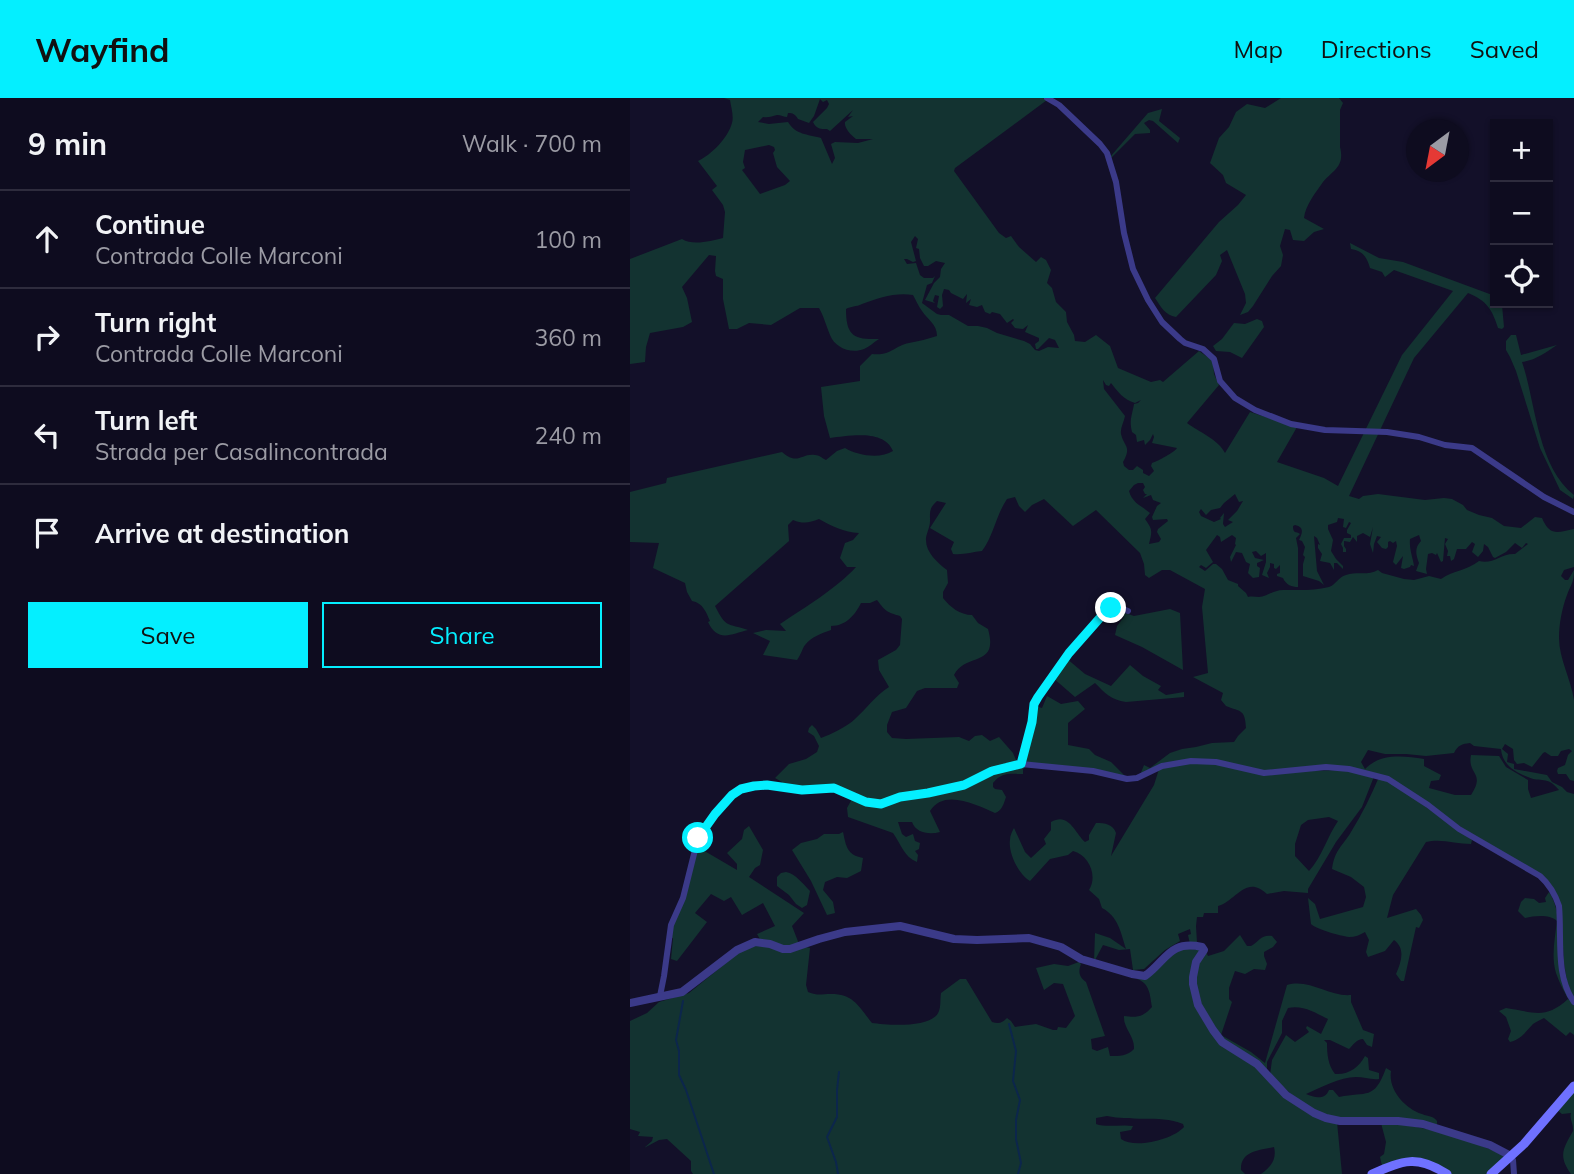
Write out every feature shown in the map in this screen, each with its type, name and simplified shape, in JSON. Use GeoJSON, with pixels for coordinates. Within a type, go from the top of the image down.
{"type":"FeatureCollection","features":[{"type":"Feature","properties":{"kind":"main road"},"geometry":{"type":"LineString","coordinates":[[1491,1174],[1545,1121],[1574,1086]]}},
{"type":"Feature","properties":{"kind":"main road"},"geometry":{"type":"LineString","coordinates":[[1372,1174],[1410,1161],[1432,1165],[1447,1174]]}},
{"type":"Feature","properties":{"kind":"street"},"geometry":{"type":"LineString","coordinates":[[1047,98],[1059,105],[1107,153],[1116,182],[1133,269],[1148,300],[1162,322],[1180,339],[1203,349],[1214,359],[1220,381],[1235,398],[1255,410],[1291,424],[1325,430],[1387,432],[1472,448],[1544,497],[1574,512]]}},
{"type":"Feature","properties":{"kind":"street"},"geometry":{"type":"LineString","coordinates":[[1021,764],[1034,704],[1050,679],[1106,611],[1118,607],[1128,611]]}},
{"type":"Feature","properties":{"kind":"street"},"geometry":{"type":"LineString","coordinates":[[660,996],[671,925],[683,898],[698,838],[715,814],[741,789],[767,785],[802,790],[834,788],[866,802],[881,804],[900,797],[964,785],[992,771],[1021,764],[1093,771],[1127,779],[1137,778],[1162,766],[1191,761],[1216,762],[1264,773],[1326,767],[1349,769],[1388,779],[1460,829],[1548,883],[1559,906],[1564,980],[1568,994],[1574,1002]]}},
{"type":"Feature","properties":{"kind":"street"},"geometry":{"type":"LineString","coordinates":[[630,1003],[682,992],[737,950],[755,942],[790,949],[845,932],[900,926],[954,939],[1029,938],[1061,947],[1081,959],[1145,976],[1174,949],[1183,945],[1198,946],[1204,950],[1194,968],[1193,985],[1198,1005],[1222,1042],[1257,1063],[1286,1095],[1318,1116],[1326,1118],[1340,1121],[1423,1124],[1490,1145],[1511,1156],[1514,1174]]}},
{"type":"Feature","properties":{"kind":"green space"},"geometry":{"type":"Polygon","coordinates":[[[724,98],[1047,100],[954,171],[999,233],[1006,238],[1011,236],[1036,262],[1041,257],[1046,260],[1051,270],[1047,283],[1052,288],[1056,302],[1066,312],[1075,341],[1085,342],[1096,335],[1110,346],[1118,368],[1151,382],[1163,382],[1199,351],[1213,361],[1214,374],[1219,385],[1187,423],[1213,440],[1225,453],[1250,412],[1297,427],[1277,462],[1324,478],[1338,486],[1402,355],[1453,291],[1394,270],[1385,277],[1382,272],[1370,268],[1364,255],[1351,249],[1350,243],[1379,258],[1403,262],[1490,294],[1490,308],[1502,308],[1504,327],[1498,328],[1488,306],[1468,293],[1414,358],[1349,496],[1359,499],[1378,494],[1425,500],[1452,499],[1467,510],[1492,518],[1504,526],[1521,528],[1535,517],[1542,518],[1551,531],[1574,529],[1574,567],[1564,570],[1561,576],[1568,580],[1574,570],[1573,581],[1562,611],[1559,638],[1574,700],[1574,781],[1557,771],[1565,765],[1572,751],[1569,749],[1561,751],[1558,756],[1545,752],[1532,767],[1524,763],[1517,764],[1513,749],[1505,744],[1502,749],[1508,754],[1507,762],[1514,764],[1514,769],[1547,775],[1552,782],[1574,794],[1574,1000],[1569,993],[1564,963],[1561,914],[1548,883],[1396,783],[1351,767],[1264,771],[1194,759],[1163,763],[1140,775],[1144,765],[1150,768],[1170,753],[1212,743],[1234,742],[1246,728],[1245,717],[1241,712],[1226,706],[1221,700],[1223,693],[1193,677],[1208,673],[1202,607],[1205,589],[1170,570],[1162,570],[1149,578],[1145,575],[1140,553],[1096,510],[1073,526],[1044,499],[1025,512],[1015,497],[1007,499],[982,551],[953,554],[951,549],[954,542],[930,528],[946,503],[937,501],[930,510],[926,543],[932,556],[947,570],[948,583],[943,598],[956,610],[972,615],[988,629],[989,649],[985,655],[959,668],[954,675],[959,683],[957,688],[925,688],[917,691],[906,708],[892,712],[887,732],[892,738],[906,739],[959,737],[969,741],[982,735],[990,741],[999,737],[1013,753],[1016,760],[1013,763],[970,781],[882,802],[862,798],[840,787],[807,789],[783,786],[782,782],[775,778],[789,764],[806,759],[817,752],[819,746],[814,736],[808,732],[812,725],[821,738],[834,733],[852,722],[889,687],[879,670],[878,660],[900,645],[902,619],[887,611],[877,600],[861,603],[846,622],[831,626],[831,630],[810,640],[797,660],[763,655],[770,641],[753,633],[766,630],[786,631],[780,624],[848,575],[856,567],[847,567],[840,558],[845,543],[853,540],[859,533],[838,528],[819,519],[806,522],[793,520],[788,525],[789,541],[715,606],[728,624],[748,630],[721,635],[712,629],[704,608],[692,601],[685,583],[653,568],[659,543],[630,542],[630,492],[666,483],[667,478],[782,452],[796,459],[815,455],[826,460],[845,448],[869,456],[893,451],[882,439],[865,435],[830,438],[821,387],[860,381],[860,366],[872,354],[884,354],[904,344],[937,336],[937,332],[913,295],[907,294],[887,296],[846,309],[848,325],[853,334],[857,337],[879,339],[866,348],[854,351],[844,349],[832,340],[819,308],[800,308],[771,325],[749,323],[737,329],[729,329],[723,299],[723,279],[716,276],[716,256],[709,255],[682,287],[692,322],[683,327],[650,333],[645,362],[630,364],[630,259],[682,239],[697,243],[723,238],[725,212],[712,190],[717,186],[698,161],[708,155],[727,134],[733,117],[730,100],[724,98]],[[820,99],[809,123],[788,113],[787,117],[763,117],[758,122],[788,122],[798,132],[821,138],[832,164],[835,158],[831,144],[858,143],[873,139],[856,139],[848,131],[845,122],[853,116],[848,117],[853,110],[830,131],[821,129],[813,122],[827,108],[827,100],[823,102],[820,99]],[[769,145],[745,150],[745,168],[742,170],[760,194],[790,181],[777,167],[774,147],[769,145]],[[915,236],[911,242],[916,261],[904,259],[907,264],[916,263],[920,275],[924,278],[935,276],[932,283],[927,285],[922,303],[937,314],[949,315],[968,326],[987,328],[1024,341],[1035,350],[1059,348],[1055,340],[1049,338],[1036,349],[1035,344],[1039,338],[1025,332],[1028,325],[1023,329],[1015,328],[1011,323],[1013,319],[1007,323],[1000,314],[985,312],[982,305],[969,305],[971,299],[966,303],[967,294],[963,299],[944,289],[943,306],[940,309],[937,307],[939,296],[935,295],[935,303],[925,300],[940,277],[945,263],[936,261],[924,266],[919,249],[916,248],[918,239],[915,236]],[[1103,380],[1104,389],[1125,416],[1121,432],[1127,450],[1124,466],[1133,470],[1137,466],[1149,476],[1154,471],[1152,463],[1177,448],[1152,443],[1153,434],[1145,445],[1144,440],[1137,442],[1131,421],[1134,404],[1141,400],[1135,403],[1127,400],[1111,383],[1106,385],[1103,380]],[[1143,483],[1134,485],[1129,491],[1130,495],[1150,513],[1145,519],[1151,531],[1149,544],[1159,542],[1161,539],[1158,529],[1168,521],[1153,520],[1152,517],[1161,503],[1153,500],[1151,495],[1143,498],[1147,494],[1143,490],[1143,483]],[[1235,494],[1206,515],[1201,509],[1199,512],[1201,516],[1214,522],[1221,519],[1224,513],[1225,527],[1233,522],[1228,520],[1243,501],[1239,502],[1235,494]],[[1338,518],[1337,522],[1328,525],[1328,529],[1333,540],[1331,551],[1343,569],[1334,563],[1334,570],[1330,563],[1320,561],[1322,554],[1318,544],[1320,545],[1314,536],[1317,571],[1324,585],[1303,576],[1305,547],[1299,540],[1301,529],[1295,525],[1295,532],[1300,534],[1296,538],[1298,587],[1289,585],[1277,576],[1280,573],[1280,565],[1276,569],[1274,564],[1270,563],[1267,573],[1269,578],[1262,575],[1266,553],[1261,556],[1256,551],[1252,552],[1255,558],[1264,560],[1257,563],[1260,568],[1259,577],[1253,578],[1248,573],[1250,564],[1242,553],[1236,552],[1231,562],[1230,557],[1236,545],[1236,538],[1232,535],[1221,542],[1217,535],[1206,550],[1213,562],[1206,568],[1201,565],[1199,567],[1205,571],[1216,564],[1228,580],[1238,584],[1248,597],[1259,597],[1281,590],[1323,588],[1331,586],[1346,575],[1378,570],[1404,579],[1414,580],[1429,576],[1441,579],[1479,561],[1484,562],[1515,554],[1528,544],[1522,548],[1515,543],[1495,558],[1484,544],[1478,557],[1472,552],[1475,544],[1472,542],[1466,549],[1457,549],[1451,561],[1450,556],[1447,556],[1445,544],[1448,539],[1445,538],[1443,561],[1441,562],[1437,553],[1428,554],[1427,574],[1416,571],[1419,563],[1416,549],[1421,541],[1419,535],[1410,539],[1414,566],[1404,569],[1401,568],[1403,556],[1396,565],[1393,562],[1396,541],[1388,542],[1386,549],[1382,548],[1377,542],[1381,537],[1377,536],[1373,553],[1370,544],[1373,527],[1370,537],[1363,533],[1357,536],[1357,542],[1353,537],[1350,542],[1344,541],[1346,552],[1343,552],[1341,544],[1344,538],[1351,538],[1347,530],[1351,523],[1349,522],[1346,528],[1343,527],[1344,519],[1338,518]],[[1470,743],[1459,747],[1454,753],[1426,756],[1385,754],[1368,750],[1361,762],[1365,769],[1385,758],[1424,759],[1424,766],[1441,775],[1439,780],[1431,781],[1429,788],[1455,795],[1471,795],[1477,778],[1471,766],[1471,755],[1499,756],[1506,767],[1528,780],[1531,798],[1559,790],[1547,781],[1533,779],[1514,770],[1506,763],[1501,749],[1474,746],[1470,743]]]}},
{"type":"Feature","properties":{"kind":"green space"},"geometry":{"type":"Polygon","coordinates":[[[1281,98],[1339,98],[1343,103],[1340,110],[1341,159],[1314,195],[1304,218],[1324,229],[1314,232],[1304,241],[1293,240],[1290,230],[1285,229],[1280,246],[1283,255],[1281,266],[1248,312],[1240,315],[1246,303],[1245,294],[1227,250],[1220,255],[1222,261],[1216,275],[1176,317],[1169,314],[1155,298],[1219,222],[1246,195],[1226,183],[1223,175],[1210,163],[1219,138],[1229,127],[1236,112],[1247,104],[1265,108],[1281,98]]]}},
{"type":"Feature","properties":{"kind":"green space"},"geometry":{"type":"Polygon","coordinates":[[[1162,109],[1159,121],[1180,138],[1178,143],[1149,120],[1144,123],[1150,133],[1135,134],[1110,159],[1148,113],[1162,109]]]}},
{"type":"Feature","properties":{"kind":"green space"},"geometry":{"type":"Polygon","coordinates":[[[1257,319],[1262,321],[1264,327],[1242,358],[1230,352],[1216,351],[1213,346],[1234,323],[1245,324],[1257,319]]]}},
{"type":"Feature","properties":{"kind":"green space"},"geometry":{"type":"Polygon","coordinates":[[[1511,335],[1516,335],[1521,355],[1557,345],[1536,358],[1522,362],[1545,451],[1552,468],[1574,495],[1573,499],[1560,490],[1540,448],[1516,371],[1506,350],[1506,341],[1511,335]]]}},
{"type":"Feature","properties":{"kind":"green space"},"geometry":{"type":"Polygon","coordinates":[[[1170,609],[1180,613],[1183,670],[1115,635],[1117,626],[1124,617],[1122,612],[1134,616],[1170,609]]]}},
{"type":"Feature","properties":{"kind":"green space"},"geometry":{"type":"Polygon","coordinates":[[[1066,658],[1085,674],[1111,686],[1130,665],[1161,686],[1158,690],[1166,695],[1184,692],[1184,697],[1126,702],[1112,698],[1095,683],[1075,697],[1052,677],[1066,658]]]}},
{"type":"Feature","properties":{"kind":"green space"},"geometry":{"type":"Polygon","coordinates":[[[1047,696],[1061,704],[1078,701],[1085,709],[1068,723],[1068,745],[1089,749],[1095,755],[1111,762],[1127,778],[1026,762],[1024,759],[1035,706],[1042,708],[1047,696]]]}},
{"type":"Feature","properties":{"kind":"green space"},"geometry":{"type":"Polygon","coordinates":[[[1191,763],[1214,764],[1255,773],[1340,770],[1373,776],[1373,779],[1362,807],[1336,842],[1308,893],[1284,891],[1267,894],[1260,889],[1247,888],[1218,906],[1218,913],[1204,913],[1203,917],[1197,917],[1197,943],[1190,944],[1190,929],[1178,934],[1180,941],[1165,950],[1144,969],[1133,970],[1130,949],[1119,950],[1103,945],[1094,962],[1095,933],[1110,938],[1126,949],[1115,920],[1089,890],[1093,879],[1087,861],[1073,851],[1068,855],[1050,859],[1030,881],[1018,869],[1013,857],[1011,835],[1014,828],[1025,852],[1031,858],[1046,844],[1044,839],[1051,830],[1051,822],[1067,821],[1085,842],[1089,840],[1096,823],[1105,824],[1111,826],[1116,833],[1111,856],[1154,785],[1159,769],[1191,763]],[[1329,817],[1308,820],[1301,825],[1295,844],[1295,856],[1309,871],[1317,860],[1338,821],[1329,817]]]}},
{"type":"Feature","properties":{"kind":"green space"},"geometry":{"type":"Polygon","coordinates":[[[1026,767],[1023,774],[1003,775],[993,783],[993,787],[1002,790],[1006,797],[995,813],[952,799],[936,804],[930,811],[940,832],[923,832],[912,822],[898,822],[902,834],[906,837],[913,834],[915,841],[920,843],[919,849],[915,851],[918,855],[917,862],[906,854],[893,833],[848,817],[847,808],[852,799],[869,803],[940,795],[996,770],[1026,767]]]}},
{"type":"Feature","properties":{"kind":"green space"},"geometry":{"type":"Polygon","coordinates":[[[1379,777],[1398,787],[1472,840],[1471,844],[1426,842],[1393,895],[1387,918],[1416,909],[1423,920],[1419,928],[1416,927],[1404,981],[1396,974],[1401,952],[1394,940],[1385,951],[1368,957],[1366,952],[1369,940],[1365,932],[1349,937],[1311,924],[1308,898],[1315,904],[1320,919],[1363,907],[1366,897],[1364,887],[1351,877],[1332,869],[1337,852],[1359,818],[1379,777]]]}},
{"type":"Feature","properties":{"kind":"green space"},"geometry":{"type":"Polygon","coordinates":[[[749,826],[763,850],[760,865],[749,877],[804,913],[792,926],[799,944],[788,947],[761,941],[757,934],[775,926],[763,903],[742,915],[731,897],[724,901],[711,894],[695,913],[707,922],[677,961],[671,959],[673,938],[670,938],[696,846],[737,870],[737,864],[727,853],[742,839],[744,830],[749,826]]]}},
{"type":"Feature","properties":{"kind":"green space"},"geometry":{"type":"Polygon","coordinates":[[[843,832],[850,852],[863,858],[861,871],[847,878],[837,877],[825,882],[823,890],[833,902],[835,913],[827,915],[792,850],[801,843],[817,839],[824,834],[843,832]]]}},
{"type":"Feature","properties":{"kind":"green space"},"geometry":{"type":"Polygon","coordinates":[[[786,872],[796,877],[810,891],[807,905],[802,908],[777,886],[777,877],[786,872]]]}},
{"type":"Feature","properties":{"kind":"green space"},"geometry":{"type":"Polygon","coordinates":[[[1549,892],[1560,926],[1568,999],[1554,960],[1557,921],[1546,916],[1525,918],[1518,911],[1525,898],[1539,903],[1546,902],[1545,898],[1549,892]]]}},
{"type":"Feature","properties":{"kind":"green space"},"geometry":{"type":"Polygon","coordinates":[[[1240,935],[1247,946],[1266,936],[1272,936],[1277,942],[1264,952],[1267,964],[1265,970],[1254,969],[1245,974],[1235,971],[1229,988],[1229,999],[1232,1002],[1221,1035],[1265,1063],[1287,985],[1303,984],[1351,995],[1351,1002],[1363,1030],[1374,1034],[1372,1047],[1363,1039],[1349,1049],[1324,1040],[1327,1043],[1329,1063],[1335,1074],[1345,1073],[1357,1067],[1365,1056],[1368,1058],[1369,1070],[1379,1073],[1379,1079],[1350,1077],[1306,1094],[1319,1097],[1329,1090],[1333,1090],[1339,1097],[1368,1093],[1378,1086],[1386,1068],[1391,1071],[1392,1084],[1403,1103],[1434,1118],[1437,1126],[1317,1114],[1270,1075],[1272,1060],[1286,1035],[1295,1042],[1309,1032],[1307,1026],[1321,1034],[1328,1019],[1309,1010],[1288,1008],[1282,1021],[1282,1033],[1267,1062],[1267,1071],[1226,1043],[1202,1008],[1194,980],[1197,964],[1206,952],[1208,956],[1224,951],[1240,935]]]}},
{"type":"Feature","properties":{"kind":"green space"},"geometry":{"type":"Polygon","coordinates":[[[752,946],[810,948],[806,985],[808,992],[845,996],[855,1002],[872,1023],[909,1024],[928,1021],[939,1011],[941,993],[960,979],[966,979],[992,1022],[1000,1023],[1007,1018],[1015,1027],[1036,1024],[1053,1030],[1058,1027],[1066,1028],[1075,1016],[1063,984],[1054,983],[1044,990],[1036,968],[1054,964],[1068,966],[1079,962],[1080,974],[1086,982],[1105,1036],[1091,1039],[1092,1049],[1097,1051],[1108,1047],[1110,1056],[1113,1056],[1126,1054],[1134,1049],[1124,1016],[1140,1016],[1152,1007],[1147,987],[1137,979],[1181,948],[1200,950],[1191,973],[1206,1025],[1260,1071],[1282,1094],[1337,1122],[1342,1174],[1261,1174],[1272,1162],[1274,1147],[1247,1155],[1241,1170],[1245,1174],[693,1174],[691,1161],[667,1139],[644,1148],[653,1137],[638,1136],[640,1132],[630,1129],[630,1021],[647,1013],[659,1002],[689,993],[737,954],[752,946]],[[1107,1116],[1096,1118],[1096,1124],[1133,1126],[1131,1130],[1120,1132],[1121,1139],[1127,1142],[1153,1142],[1171,1136],[1184,1127],[1183,1124],[1169,1120],[1107,1116]]]}},
{"type":"Feature","properties":{"kind":"green space"},"geometry":{"type":"Polygon","coordinates":[[[1568,999],[1574,1003],[1574,1035],[1570,1032],[1566,1036],[1544,1018],[1510,1042],[1508,1039],[1511,1031],[1506,1017],[1499,1011],[1506,1008],[1546,1012],[1568,999]]]}},
{"type":"Feature","properties":{"kind":"green space"},"geometry":{"type":"Polygon","coordinates":[[[1574,1087],[1574,1174],[1571,1174],[1564,1162],[1563,1152],[1573,1131],[1571,1113],[1562,1114],[1556,1109],[1574,1087]]]}},
{"type":"Feature","properties":{"kind":"green space"},"geometry":{"type":"Polygon","coordinates":[[[1381,1123],[1414,1126],[1445,1134],[1506,1156],[1487,1174],[1451,1174],[1433,1164],[1382,1166],[1380,1157],[1384,1154],[1386,1142],[1381,1123]]]}},
{"type":"Feature","properties":{"kind":"waterway"},"geometry":{"type":"LineString","coordinates":[[683,1001],[676,1040],[679,1075],[714,1174]]}},
{"type":"Feature","properties":{"kind":"waterway"},"geometry":{"type":"LineString","coordinates":[[1009,1024],[1016,1051],[1013,1081],[1020,1100],[1016,1120],[1016,1139],[1021,1163],[1018,1174]]}},
{"type":"Feature","properties":{"kind":"waterway"},"geometry":{"type":"LineString","coordinates":[[838,1174],[827,1137],[837,1117],[839,1072]]}},
{"type":"Feature","properties":{"kind":"route"},"geometry":{"type":"LineString","coordinates":[[698,838],[732,795],[741,789],[754,786],[802,790],[828,787],[866,802],[881,804],[900,797],[964,785],[992,771],[1021,764],[1034,704],[1038,697],[1069,653],[1111,608]]}}]}
